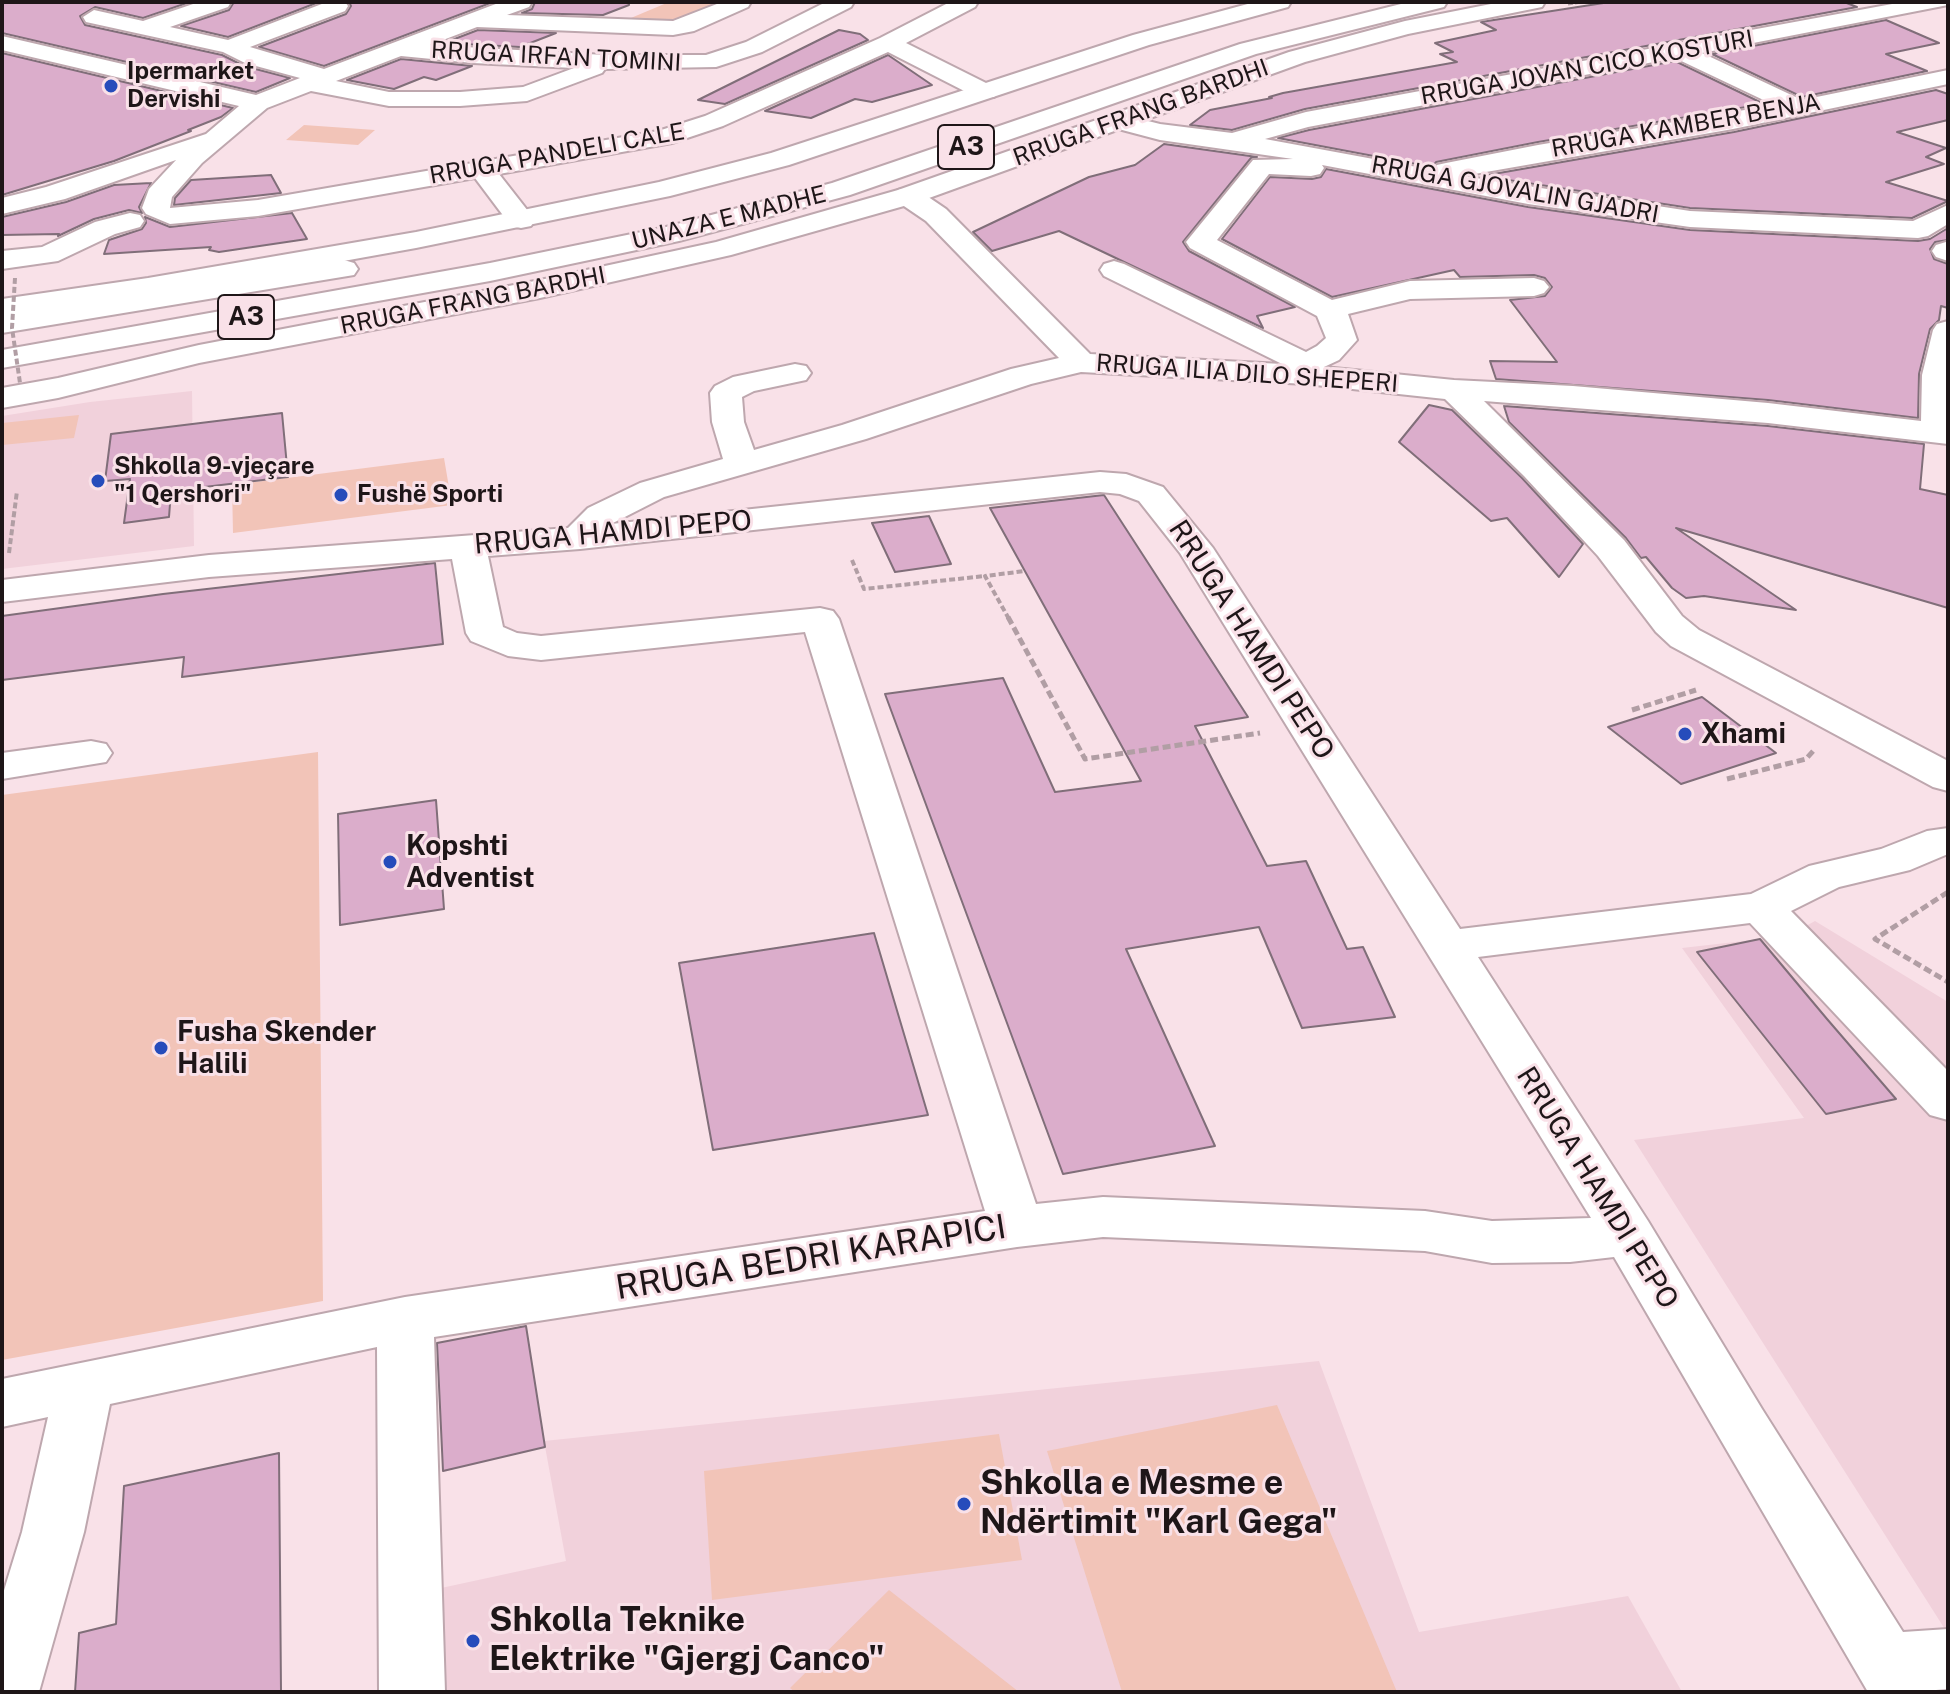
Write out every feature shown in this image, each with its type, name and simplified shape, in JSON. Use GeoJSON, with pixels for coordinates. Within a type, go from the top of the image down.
{"type":"FeatureCollection","features":[{"type":"Feature","properties":{"kind":"main road"},"geometry":{"type":"LineString","coordinates":[[7,44],[137,2]]}},
{"type":"Feature","properties":{"kind":"main road"},"geometry":{"type":"LineString","coordinates":[[145,28],[220,2]]}},
{"type":"Feature","properties":{"kind":"main road","name":"RRUGA IRFAN TOMINI"},"geometry":{"type":"LineString","coordinates":[[163,212],[159,195],[211,139],[258,103],[521,2]]}},
{"type":"Feature","properties":{"kind":"main road","name":"RRUGA IRFAN TOMINI"},"geometry":{"type":"LineString","coordinates":[[475,20],[591,26],[686,26],[740,2]]}},
{"type":"Feature","properties":{"kind":"main road","name":"RRUGA IRFAN TOMINI"},"geometry":{"type":"LineString","coordinates":[[401,49],[473,56],[605,62],[708,62],[754,47],[843,2]]}},
{"type":"Feature","properties":{"kind":"main road","name":"RRUGA PANDELI CALE"},"geometry":{"type":"LineString","coordinates":[[8,269],[48,255],[105,228],[130,221],[154,223],[163,212],[258,208],[623,146],[687,132],[888,43],[967,2]]}},
{"type":"Feature","properties":{"kind":"main road"},"geometry":{"type":"LineString","coordinates":[[2,308],[175,282],[521,220],[661,190],[780,159],[1141,40],[1280,2]]}},
{"type":"Feature","properties":{"kind":"main road","name":"UNAZA E MADHE"},"geometry":{"type":"LineString","coordinates":[[2,359],[488,262],[824,172],[1158,59],[1245,32],[1364,2]]}},
{"type":"Feature","properties":{"kind":"main road","name":"UNAZA E MADHE"},"geometry":{"type":"LineString","coordinates":[[2,337],[656,238],[790,204],[1248,49],[1436,2]]}},
{"type":"Feature","properties":{"kind":"main road","name":"RRUGA FRANG BARDHI"},"geometry":{"type":"LineString","coordinates":[[8,384],[58,388],[199,354],[627,271],[809,225],[908,196],[1229,80],[1353,41],[1534,2]]}},
{"type":"Feature","properties":{"kind":"main road","name":"RRUGA JOVAN CICO KOSTURI"},"geometry":{"type":"LineString","coordinates":[[1237,141],[1248,133],[1306,120],[1939,2]]}},
{"type":"Feature","properties":{"kind":"main road"},"geometry":{"type":"LineString","coordinates":[[230,47],[337,6]]}},
{"type":"Feature","properties":{"kind":"main road","name":"RRUGA IRFAN TOMINI"},"geometry":{"type":"LineString","coordinates":[[591,26],[640,7]]}},
{"type":"Feature","properties":{"kind":"main road"},"geometry":{"type":"LineString","coordinates":[[94,17],[230,47],[316,80],[389,99],[527,94],[605,62]]}},
{"type":"Feature","properties":{"kind":"main road"},"geometry":{"type":"LineString","coordinates":[[888,43],[985,92]]}},
{"type":"Feature","properties":{"kind":"main road"},"geometry":{"type":"LineString","coordinates":[[7,44],[258,103]]}},
{"type":"Feature","properties":{"kind":"main road"},"geometry":{"type":"LineString","coordinates":[[1679,51],[1798,107]]}},
{"type":"Feature","properties":{"kind":"main road","name":"RRUGA KAMBER BENJA"},"geometry":{"type":"LineString","coordinates":[[1424,176],[1947,78]]}},
{"type":"Feature","properties":{"kind":"main road","name":"RRUGA GJOVALIN GJADRI"},"geometry":{"type":"LineString","coordinates":[[1116,121],[1160,132],[1237,141],[1597,208],[1690,219],[1918,230],[1948,213]]}},
{"type":"Feature","properties":{"kind":"main road"},"geometry":{"type":"LineString","coordinates":[[2,206],[55,193],[211,139]]}},
{"type":"Feature","properties":{"kind":"main road"},"geometry":{"type":"LineString","coordinates":[[1114,270],[1306,370],[1328,353],[1342,340],[1336,319],[1328,310],[1200,242],[1262,166],[1330,176],[1319,162],[1264,146]]}},
{"type":"Feature","properties":{"kind":"main road"},"geometry":{"type":"LineString","coordinates":[[481,169],[521,220]]}},
{"type":"Feature","properties":{"kind":"main road"},"geometry":{"type":"LineString","coordinates":[[908,196],[936,215],[1081,363]]}},
{"type":"Feature","properties":{"kind":"main road"},"geometry":{"type":"LineString","coordinates":[[2,324],[427,253],[488,262]]}},
{"type":"Feature","properties":{"kind":"main road"},"geometry":{"type":"LineString","coordinates":[[8,384],[429,294],[488,262]]}},
{"type":"Feature","properties":{"kind":"main road"},"geometry":{"type":"LineString","coordinates":[[1328,310],[1410,290],[1534,287]]}},
{"type":"Feature","properties":{"kind":"main road"},"geometry":{"type":"LineString","coordinates":[[1943,434],[1938,375],[1948,330]]}},
{"type":"Feature","properties":{"kind":"main road","name":"RRUGA ILIA DILO SHEPERI"},"geometry":{"type":"LineString","coordinates":[[580,538],[594,521],[624,502],[854,432],[1022,376],[1081,363],[1306,370],[1454,390],[1726,409],[1943,434]]}},
{"type":"Feature","properties":{"kind":"main road"},"geometry":{"type":"LineString","coordinates":[[741,464],[728,422],[726,393],[744,384],[795,373]]}},
{"type":"Feature","properties":{"kind":"main road"},"geometry":{"type":"LineString","coordinates":[[1454,390],[1536,469],[1611,548],[1669,624],[1685,638],[1948,778]]}},
{"type":"Feature","properties":{"kind":"main road","name":"RRUGA HAMDI PEPO"},"geometry":{"type":"LineString","coordinates":[[2,591],[209,566],[580,538],[1100,482],[1126,484],[1151,494],[1195,548],[1447,946],[1629,1235],[1741,1426],[1913,1671]]}},
{"type":"Feature","properties":{"kind":"main road"},"geometry":{"type":"LineString","coordinates":[[468,547],[485,633],[508,644],[541,648],[820,619],[1017,1227]]}},
{"type":"Feature","properties":{"kind":"main road"},"geometry":{"type":"LineString","coordinates":[[2,766],[91,753]]}},
{"type":"Feature","properties":{"kind":"main road"},"geometry":{"type":"LineString","coordinates":[[1447,946],[1761,907],[1825,876],[1894,860],[1942,840],[1948,841]]}},
{"type":"Feature","properties":{"kind":"main road"},"geometry":{"type":"LineString","coordinates":[[1761,907],[1948,1102]]}},
{"type":"Feature","properties":{"kind":"main road","name":"RRUGA BEDRI KARAPICI"},"geometry":{"type":"LineString","coordinates":[[2,1403],[405,1319],[1017,1227],[1103,1217],[1425,1231],[1492,1242],[1570,1241],[1629,1235]]}},
{"type":"Feature","properties":{"kind":"main road"},"geometry":{"type":"LineString","coordinates":[[405,1319],[412,1692]]}},
{"type":"Feature","properties":{"kind":"main road"},"geometry":{"type":"LineString","coordinates":[[6,1692],[53,1532],[84,1387]]}},
{"type":"Feature","properties":{"kind":"path"},"geometry":{"type":"LineString","coordinates":[[8,269],[12,328],[8,384]]}},
{"type":"Feature","properties":{"kind":"path"},"geometry":{"type":"LineString","coordinates":[[10,547],[17,491]]}},
{"type":"Feature","properties":{"kind":"path"},"geometry":{"type":"LineString","coordinates":[[852,560],[864,589],[1025,571]]}},
{"type":"Feature","properties":{"kind":"path"},"geometry":{"type":"LineString","coordinates":[[985,576],[1085,759],[1251,734]]}},
{"type":"Feature","properties":{"kind":"path"},"geometry":{"type":"LineString","coordinates":[[1632,710],[1706,687]]}},
{"type":"Feature","properties":{"kind":"path"},"geometry":{"type":"LineString","coordinates":[[1727,779],[1806,759]]}},
{"type":"Feature","properties":{"kind":"path"},"geometry":{"type":"LineString","coordinates":[[1948,892],[1875,939],[1948,982]]}},
{"type":"Feature","properties":{"kind":"shaded area"},"geometry":{"type":"Polygon","coordinates":[[[669,2],[725,2],[674,25],[619,23],[669,2]]]}},
{"type":"Feature","properties":{"kind":"shaded area"},"geometry":{"type":"Polygon","coordinates":[[[304,125],[375,130],[358,145],[286,140],[304,125]]]}},
{"type":"Feature","properties":{"kind":"shaded area","name":"Shkolla 9-vjeçare \"1 Qershori\""},"geometry":{"type":"Polygon","coordinates":[[[192,391],[194,546],[2,569],[2,416],[90,402],[192,391]]]}},
{"type":"Feature","properties":{"kind":"shaded area"},"geometry":{"type":"Polygon","coordinates":[[[79,415],[74,438],[2,445],[2,423],[79,415]]]}},
{"type":"Feature","properties":{"kind":"shaded area","name":"Fushë Sporti"},"geometry":{"type":"Polygon","coordinates":[[[444,458],[452,505],[233,533],[232,485],[444,458]]]}},
{"type":"Feature","properties":{"kind":"shaded area","name":"Fusha Skender Halili"},"geometry":{"type":"Polygon","coordinates":[[[318,752],[323,1301],[2,1360],[2,795],[318,752]]]}},
{"type":"Feature","properties":{"kind":"shaded area"},"geometry":{"type":"Polygon","coordinates":[[[1815,921],[1948,1002],[1948,1634],[1634,1140],[1804,1118],[1682,948],[1788,936],[1815,921]]]}},
{"type":"Feature","properties":{"kind":"shaded area","name":"Shkolla e Mesme e Ndërtimit \"Karl Gega\""},"geometry":{"type":"Polygon","coordinates":[[[1319,1361],[1419,1632],[1628,1596],[1682,1692],[438,1692],[432,1590],[566,1561],[544,1441],[1319,1361]]]}},
{"type":"Feature","properties":{"kind":"shaded area"},"geometry":{"type":"Polygon","coordinates":[[[1277,1405],[1397,1692],[1122,1692],[1047,1451],[1277,1405]]]}},
{"type":"Feature","properties":{"kind":"shaded area"},"geometry":{"type":"Polygon","coordinates":[[[999,1434],[1022,1560],[712,1600],[704,1471],[999,1434]]]}},
{"type":"Feature","properties":{"kind":"shaded area"},"geometry":{"type":"Polygon","coordinates":[[[889,1590],[1019,1692],[795,1692],[790,1688],[889,1590]]]}},
{"type":"Feature","properties":{"kind":"building"},"geometry":{"type":"Polygon","coordinates":[[[2,2],[190,2],[143,18],[95,7],[80,16],[85,25],[222,55],[244,66],[290,78],[256,92],[2,33],[2,2]]]}},
{"type":"Feature","properties":{"kind":"building"},"geometry":{"type":"Polygon","coordinates":[[[234,2],[319,2],[228,37],[181,26],[229,10],[234,2]]]}},
{"type":"Feature","properties":{"kind":"building"},"geometry":{"type":"Polygon","coordinates":[[[349,2],[493,2],[324,66],[259,47],[346,14],[351,6],[349,2]]]}},
{"type":"Feature","properties":{"kind":"building"},"geometry":{"type":"Polygon","coordinates":[[[535,2],[629,2],[629,5],[603,15],[522,13],[532,9],[535,2]]]}},
{"type":"Feature","properties":{"kind":"building"},"geometry":{"type":"Polygon","coordinates":[[[1610,2],[1844,2],[1857,7],[1305,109],[1232,130],[1190,125],[1210,110],[1283,93],[1457,62],[1440,54],[1453,52],[1435,43],[1496,30],[1481,22],[1610,2]]]}},
{"type":"Feature","properties":{"kind":"building"},"geometry":{"type":"Polygon","coordinates":[[[1886,20],[1939,43],[1886,54],[1927,71],[1802,97],[1712,54],[1886,20]]]}},
{"type":"Feature","properties":{"kind":"building"},"geometry":{"type":"Polygon","coordinates":[[[478,30],[556,33],[520,47],[444,43],[478,30]]]}},
{"type":"Feature","properties":{"kind":"building"},"geometry":{"type":"Polygon","coordinates":[[[839,30],[860,34],[868,40],[725,104],[698,100],[839,30]]]}},
{"type":"Feature","properties":{"kind":"building"},"geometry":{"type":"Polygon","coordinates":[[[2,53],[233,108],[221,117],[188,130],[191,131],[114,161],[2,195],[2,53]]]}},
{"type":"Feature","properties":{"kind":"building"},"geometry":{"type":"Polygon","coordinates":[[[888,55],[932,85],[872,102],[855,99],[811,118],[765,111],[888,55]]]}},
{"type":"Feature","properties":{"kind":"building"},"geometry":{"type":"Polygon","coordinates":[[[401,59],[472,66],[436,80],[424,77],[394,89],[347,80],[401,59]]]}},
{"type":"Feature","properties":{"kind":"building"},"geometry":{"type":"Polygon","coordinates":[[[1675,61],[1764,104],[1538,142],[1436,162],[1432,167],[1278,138],[1309,130],[1675,61]]]}},
{"type":"Feature","properties":{"kind":"building"},"geometry":{"type":"Polygon","coordinates":[[[1936,90],[1948,94],[1948,120],[1897,132],[1946,148],[1926,157],[1944,164],[1886,182],[1948,201],[1912,218],[1690,208],[1482,176],[1734,132],[1936,90]]]}},
{"type":"Feature","properties":{"kind":"building"},"geometry":{"type":"Polygon","coordinates":[[[1164,144],[1257,157],[1251,158],[1183,242],[1189,251],[1295,307],[1257,316],[1263,328],[1059,231],[992,251],[973,232],[1089,177],[1135,165],[1164,144]]]}},
{"type":"Feature","properties":{"kind":"building"},"geometry":{"type":"Polygon","coordinates":[[[1326,169],[1528,207],[1690,230],[1918,241],[1930,239],[1948,228],[1948,240],[1935,242],[1930,249],[1934,259],[1948,264],[1948,308],[1941,306],[1939,320],[1930,329],[1919,374],[1918,418],[1768,400],[1496,379],[1490,361],[1557,362],[1510,300],[1545,296],[1552,287],[1545,278],[1534,275],[1460,277],[1454,270],[1332,297],[1222,239],[1270,177],[1312,179],[1321,177],[1326,169]]]}},
{"type":"Feature","properties":{"kind":"building"},"geometry":{"type":"Polygon","coordinates":[[[271,175],[281,193],[174,205],[175,198],[191,180],[271,175]]]}},
{"type":"Feature","properties":{"kind":"building"},"geometry":{"type":"Polygon","coordinates":[[[151,183],[139,207],[142,213],[129,210],[94,219],[58,236],[2,235],[2,217],[66,202],[114,185],[151,183]]]}},
{"type":"Feature","properties":{"kind":"building"},"geometry":{"type":"Polygon","coordinates":[[[292,213],[307,239],[219,252],[209,250],[211,247],[104,254],[109,240],[142,229],[146,223],[145,217],[170,227],[292,213]]]}},
{"type":"Feature","properties":{"kind":"building"},"geometry":{"type":"Polygon","coordinates":[[[1429,405],[1452,410],[1522,478],[1583,544],[1559,577],[1507,518],[1491,521],[1399,442],[1429,405]]]}},
{"type":"Feature","properties":{"kind":"building"},"geometry":{"type":"Polygon","coordinates":[[[1504,406],[1768,426],[1924,444],[1920,489],[1948,495],[1948,608],[1676,528],[1796,610],[1704,596],[1686,598],[1672,588],[1646,557],[1641,558],[1626,538],[1509,422],[1504,406]]]}},
{"type":"Feature","properties":{"kind":"building"},"geometry":{"type":"Polygon","coordinates":[[[282,413],[288,477],[171,491],[169,517],[124,523],[130,479],[105,481],[111,434],[282,413]]]}},
{"type":"Feature","properties":{"kind":"building"},"geometry":{"type":"Polygon","coordinates":[[[1104,495],[1248,717],[1195,726],[1267,866],[1306,861],[1347,949],[1363,947],[1395,1017],[1302,1028],[1259,927],[1126,949],[1215,1146],[1063,1174],[885,694],[1003,678],[1055,792],[1141,781],[990,508],[1104,495]]]}},
{"type":"Feature","properties":{"kind":"building"},"geometry":{"type":"Polygon","coordinates":[[[929,516],[951,564],[895,572],[872,523],[929,516]]]}},
{"type":"Feature","properties":{"kind":"building"},"geometry":{"type":"Polygon","coordinates":[[[435,563],[443,644],[182,677],[184,657],[2,680],[2,616],[435,563]]]}},
{"type":"Feature","properties":{"kind":"building","name":"Xhami"},"geometry":{"type":"Polygon","coordinates":[[[1702,697],[1776,753],[1681,784],[1608,727],[1702,697]]]}},
{"type":"Feature","properties":{"kind":"building","name":"Kopshti Adventist"},"geometry":{"type":"Polygon","coordinates":[[[436,800],[444,909],[340,925],[338,814],[436,800]]]}},
{"type":"Feature","properties":{"kind":"building"},"geometry":{"type":"Polygon","coordinates":[[[874,933],[928,1115],[713,1150],[679,963],[874,933]]]}},
{"type":"Feature","properties":{"kind":"building"},"geometry":{"type":"Polygon","coordinates":[[[1760,939],[1896,1099],[1826,1114],[1697,952],[1760,939]]]}},
{"type":"Feature","properties":{"kind":"building"},"geometry":{"type":"Polygon","coordinates":[[[526,1326],[545,1447],[443,1471],[437,1343],[526,1326]]]}},
{"type":"Feature","properties":{"kind":"building"},"geometry":{"type":"Polygon","coordinates":[[[279,1453],[281,1692],[75,1692],[79,1633],[116,1624],[124,1486],[279,1453]]]}},
{"type":"Feature","properties":{"kind":"place","name":"Ipermarket Dervishi"},"geometry":{"type":"Point","coordinates":[111,86]}},
{"type":"Feature","properties":{"kind":"place","name":"Shkolla 9-vjeçare \"1 Qershori\""},"geometry":{"type":"Point","coordinates":[98,481]}},
{"type":"Feature","properties":{"kind":"place","name":"Fushë Sporti"},"geometry":{"type":"Point","coordinates":[341,495]}},
{"type":"Feature","properties":{"kind":"place","name":"Xhami"},"geometry":{"type":"Point","coordinates":[1685,734]}},
{"type":"Feature","properties":{"kind":"place","name":"Kopshti Adventist"},"geometry":{"type":"Point","coordinates":[390,862]}},
{"type":"Feature","properties":{"kind":"place","name":"Fusha Skender Halili"},"geometry":{"type":"Point","coordinates":[161,1048]}},
{"type":"Feature","properties":{"kind":"place","name":"Shkolla e Mesme e Ndërtimit \"Karl Gega\""},"geometry":{"type":"Point","coordinates":[964,1504]}},
{"type":"Feature","properties":{"kind":"place","name":"Shkolla Teknike Elektrike \"Gjergj Canco\""},"geometry":{"type":"Point","coordinates":[473,1641]}}]}
